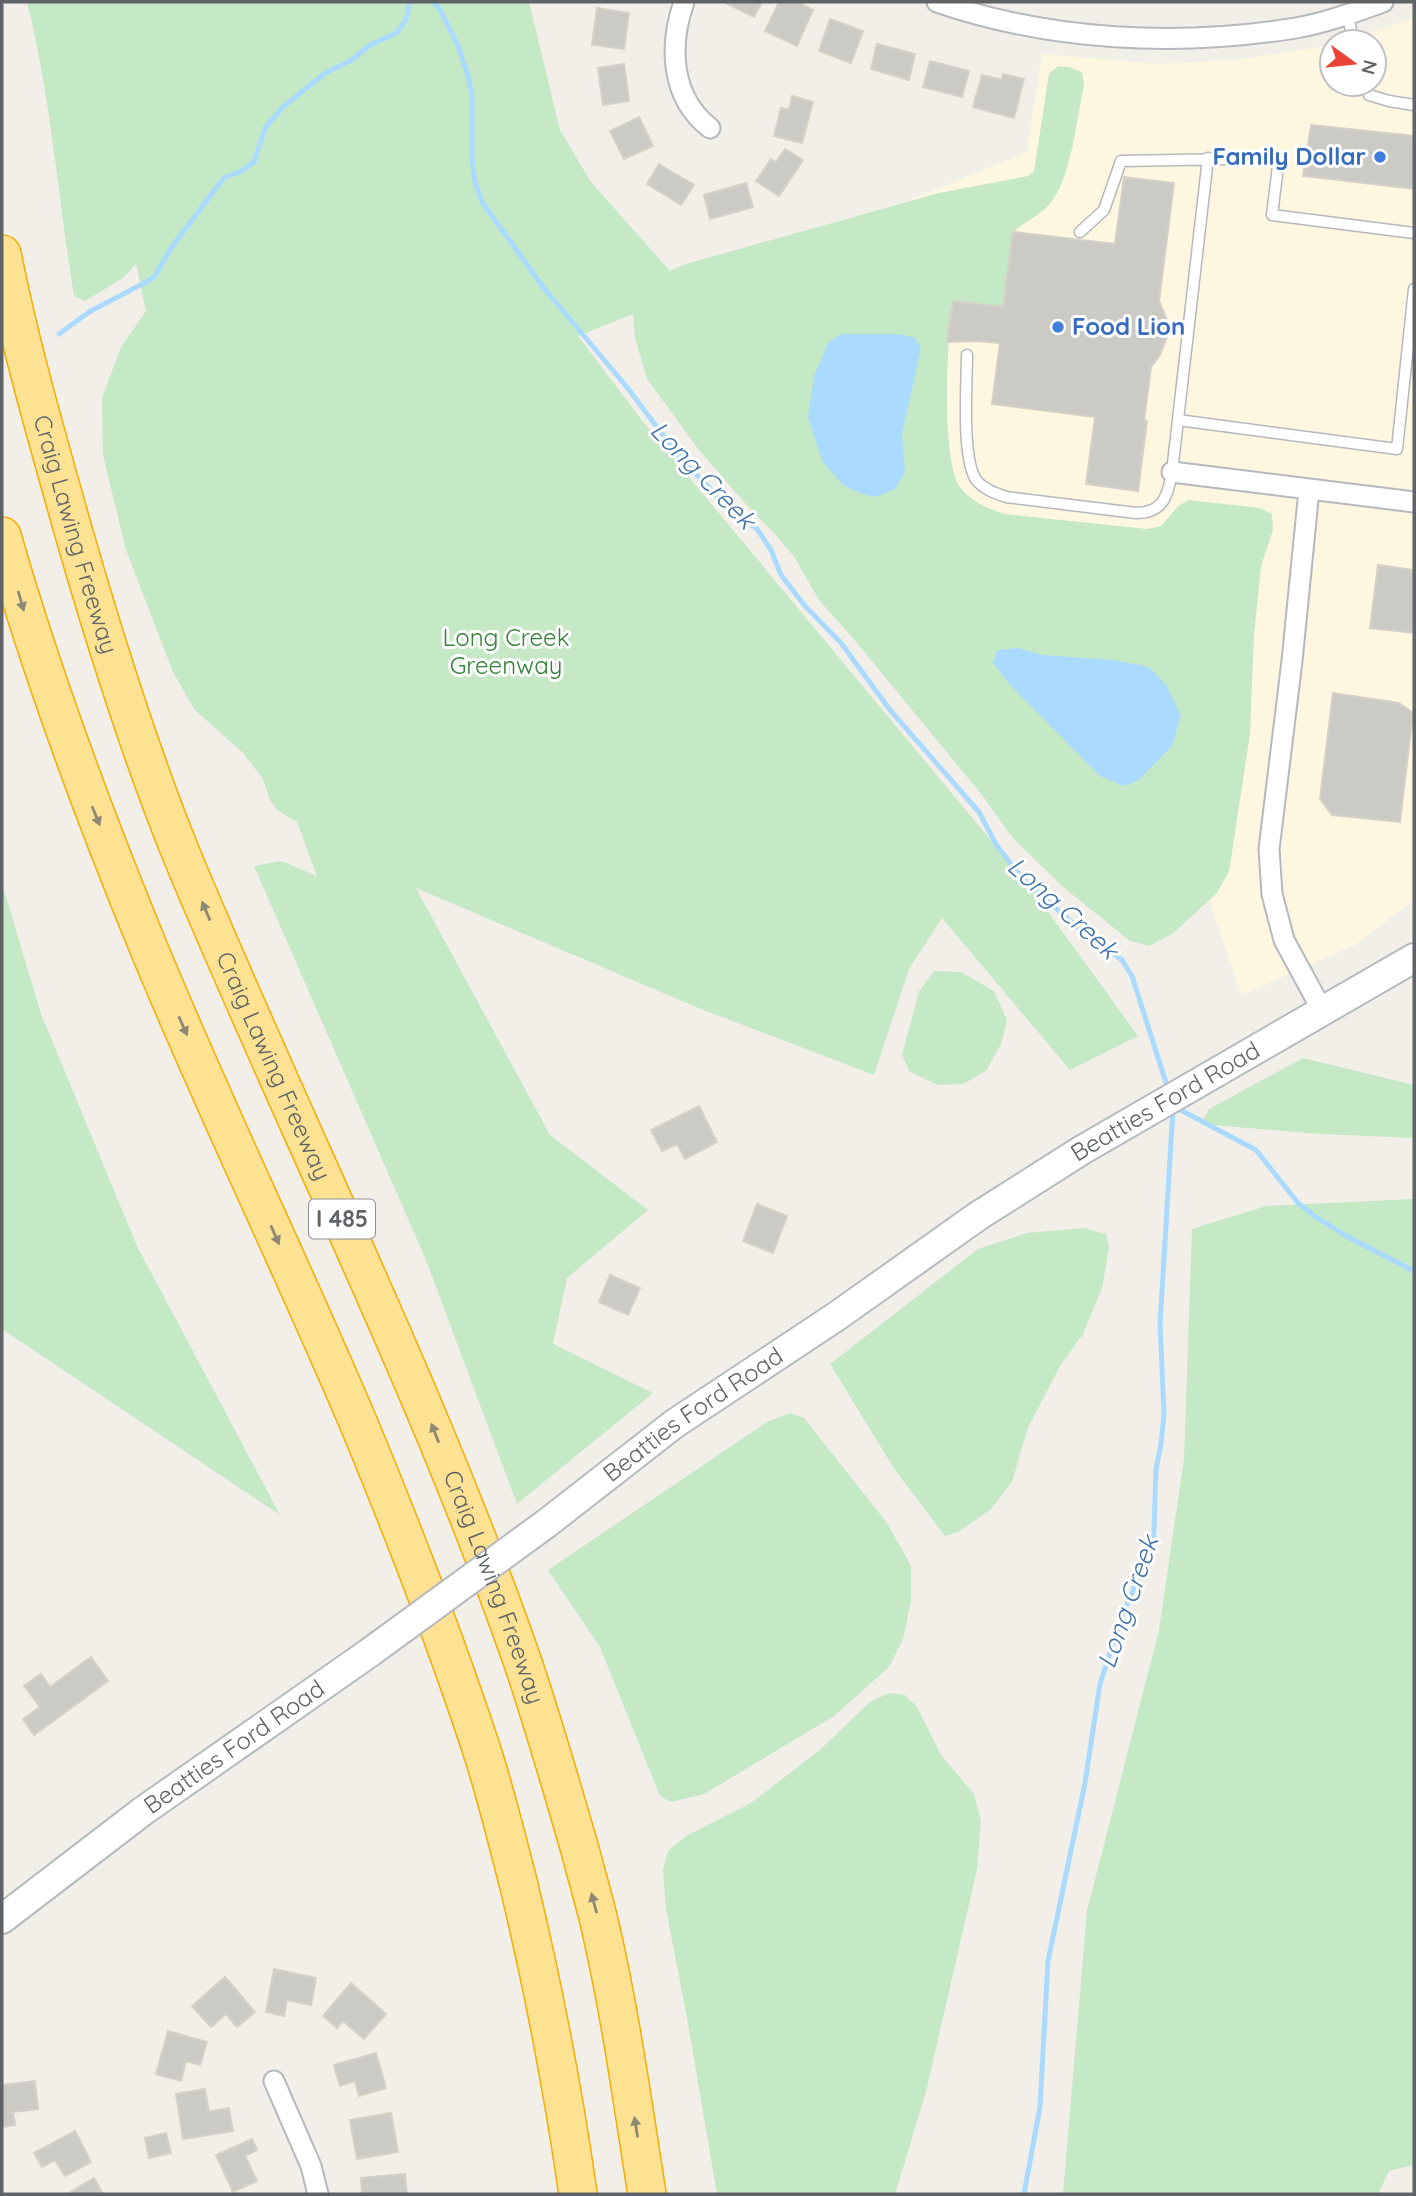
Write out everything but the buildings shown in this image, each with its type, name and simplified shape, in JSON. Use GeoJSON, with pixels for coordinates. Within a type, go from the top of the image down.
{"type":"FeatureCollection","features":[{"type":"Feature","properties":{"kind":"highway","name":"Craig Lawing Freeway"},"geometry":{"type":"LineString","coordinates":[[2,254],[46,436],[82,562],[124,695],[175,836],[228,963],[429,1418],[524,1666],[564,1793],[601,1929],[627,2066],[647,2194]]}},
{"type":"Feature","properties":{"kind":"highway","name":"I 485"},"geometry":{"type":"LineString","coordinates":[[2,536],[30,631],[82,781],[148,947],[403,1531],[482,1750],[527,1921],[550,2023],[579,2194]]}},
{"type":"Feature","properties":{"kind":"main road","name":"Beatties Ford Road"},"geometry":{"type":"LineString","coordinates":[[2,1919],[143,1811],[369,1653],[547,1523],[674,1424],[837,1316],[978,1216],[1082,1150],[1414,958]]}},
{"type":"Feature","properties":{"kind":"street"},"geometry":{"type":"LineString","coordinates":[[684,2],[675,41],[679,85],[689,107],[698,119],[710,128]]}},
{"type":"Feature","properties":{"kind":"street"},"geometry":{"type":"LineString","coordinates":[[937,2],[1017,24],[1076,33],[1136,37],[1242,34],[1298,27],[1348,15],[1383,2]]}},
{"type":"Feature","properties":{"kind":"street"},"geometry":{"type":"LineString","coordinates":[[1172,472],[1414,502]]}},
{"type":"Feature","properties":{"kind":"street"},"geometry":{"type":"LineString","coordinates":[[1309,489],[1269,849],[1272,894],[1284,940],[1323,1012]]}},
{"type":"Feature","properties":{"kind":"street"},"geometry":{"type":"LineString","coordinates":[[274,2081],[311,2166],[318,2194]]}},
{"type":"Feature","properties":{"kind":"lane"},"geometry":{"type":"LineString","coordinates":[[1348,15],[1350,28]]}},
{"type":"Feature","properties":{"kind":"lane"},"geometry":{"type":"LineString","coordinates":[[1379,98],[1414,105]]}},
{"type":"Feature","properties":{"kind":"lane"},"geometry":{"type":"LineString","coordinates":[[967,355],[968,457],[976,479],[988,490],[1006,497],[1149,513],[1158,506],[1166,495],[1172,472],[1208,158]]}},
{"type":"Feature","properties":{"kind":"lane"},"geometry":{"type":"LineString","coordinates":[[1080,232],[1104,210],[1121,161],[1279,158],[1272,215],[1414,233]]}},
{"type":"Feature","properties":{"kind":"lane"},"geometry":{"type":"LineString","coordinates":[[1178,420],[1397,449],[1414,289]]}},
{"type":"Feature","properties":{"kind":"shaded area"},"geometry":{"type":"Polygon","coordinates":[[[1414,18],[1414,900],[1355,945],[1242,995],[1210,904],[1172,866],[682,293],[1027,152],[1042,54],[1159,64],[1236,60],[1318,47],[1318,98],[1388,98],[1388,28],[1384,28],[1414,18]]]}},
{"type":"Feature","properties":{"kind":"green space","name":"Long Creek Greenway"},"geometry":{"type":"Polygon","coordinates":[[[27,2],[529,2],[560,130],[591,182],[670,271],[686,264],[939,193],[1028,176],[1034,171],[1049,74],[1058,66],[1082,72],[1084,85],[1068,166],[1056,195],[1048,206],[1013,232],[1003,307],[952,301],[948,425],[954,472],[960,487],[975,501],[1005,514],[1147,529],[1161,526],[1178,506],[1189,500],[1260,508],[1272,514],[1273,530],[1261,566],[1254,635],[1250,734],[1229,872],[1216,894],[1172,934],[1149,946],[1130,941],[1062,886],[1012,837],[982,795],[819,600],[795,558],[699,450],[647,379],[635,338],[633,314],[578,336],[644,423],[1033,891],[1138,1036],[1070,1070],[942,918],[909,969],[874,1075],[696,1007],[416,888],[550,1135],[648,1210],[567,1278],[553,1344],[653,1393],[517,1504],[426,1260],[254,866],[281,861],[317,876],[297,822],[278,811],[270,800],[263,779],[243,753],[194,709],[173,672],[126,550],[103,455],[102,398],[121,347],[146,311],[136,264],[123,278],[85,301],[74,296],[48,111],[27,2]]]}},
{"type":"Feature","properties":{"kind":"green space"},"geometry":{"type":"Polygon","coordinates":[[[2,883],[41,1014],[137,1246],[280,1515],[2,1329],[2,883]]]}},
{"type":"Feature","properties":{"kind":"green space"},"geometry":{"type":"Polygon","coordinates":[[[934,971],[961,972],[994,991],[1007,1020],[1001,1044],[986,1071],[963,1084],[938,1085],[910,1072],[902,1055],[919,991],[934,971]]]}},
{"type":"Feature","properties":{"kind":"green space"},"geometry":{"type":"Polygon","coordinates":[[[1303,1058],[1414,1085],[1414,1138],[1320,1134],[1201,1124],[1209,1109],[1303,1058]]]}},
{"type":"Feature","properties":{"kind":"green space"},"geometry":{"type":"Polygon","coordinates":[[[1414,1199],[1414,2165],[1389,2171],[1378,2194],[1063,2194],[1087,1911],[1159,1630],[1184,1459],[1192,1229],[1266,1206],[1414,1199]]]}},
{"type":"Feature","properties":{"kind":"green space"},"geometry":{"type":"Polygon","coordinates":[[[1084,1228],[1106,1234],[1109,1247],[1102,1288],[1083,1334],[1060,1366],[1027,1430],[1012,1482],[990,1510],[958,1532],[945,1536],[895,1470],[830,1364],[978,1249],[1027,1233],[1084,1228]]]}},
{"type":"Feature","properties":{"kind":"green space"},"geometry":{"type":"Polygon","coordinates":[[[790,1413],[804,1418],[887,1523],[911,1566],[911,1601],[903,1639],[889,1667],[834,1716],[704,1794],[671,1802],[660,1796],[600,1647],[548,1570],[767,1422],[790,1413]]]}},
{"type":"Feature","properties":{"kind":"green space"},"geometry":{"type":"Polygon","coordinates":[[[889,1693],[905,1695],[917,1707],[941,1755],[974,1794],[981,1821],[977,1869],[926,2092],[895,2194],[717,2194],[666,1909],[663,1870],[668,1851],[686,1836],[751,1803],[821,1749],[870,1702],[889,1693]]]}},
{"type":"Feature","properties":{"kind":"water"},"geometry":{"type":"Polygon","coordinates":[[[841,334],[899,334],[915,338],[921,348],[902,434],[905,472],[895,489],[875,497],[844,486],[822,461],[808,417],[814,376],[828,343],[841,334]]]}},
{"type":"Feature","properties":{"kind":"water"},"geometry":{"type":"Polygon","coordinates":[[[1018,648],[1042,655],[1114,660],[1149,667],[1166,685],[1181,715],[1172,746],[1139,780],[1124,786],[1100,776],[1011,686],[993,663],[997,650],[1018,648]]]}},
{"type":"Feature","properties":{"kind":"waterway"},"geometry":{"type":"LineString","coordinates":[[59,334],[89,312],[155,276],[171,248],[225,177],[240,172],[254,162],[265,128],[283,107],[325,73],[350,61],[370,45],[396,33],[406,19],[410,2]]}},
{"type":"Feature","properties":{"kind":"waterway","name":"Long Creek"},"geometry":{"type":"LineString","coordinates":[[433,2],[439,8],[458,46],[468,76],[472,95],[472,159],[475,182],[482,202],[543,287],[626,386],[681,459],[722,501],[757,529],[771,550],[781,575],[805,606],[841,643],[890,710],[979,812],[997,846],[1023,879],[1076,926],[1122,960],[1132,976],[1168,1089]]}},
{"type":"Feature","properties":{"kind":"waterway"},"geometry":{"type":"LineString","coordinates":[[1175,1107],[1256,1150],[1298,1203],[1316,1217],[1346,1236],[1414,1271]]}},
{"type":"Feature","properties":{"kind":"waterway","name":"Long Creek"},"geometry":{"type":"LineString","coordinates":[[1024,2194],[1040,2107],[1048,1961],[1085,1783],[1100,1684],[1122,1616],[1149,1553],[1154,1533],[1156,1469],[1164,1414],[1160,1324],[1173,1109]]}},
{"type":"Feature","properties":{"kind":"place","name":"Family Dollar"},"geometry":{"type":"Point","coordinates":[1380,157]}},
{"type":"Feature","properties":{"kind":"place","name":"Food Lion"},"geometry":{"type":"Point","coordinates":[1058,327]}}]}
